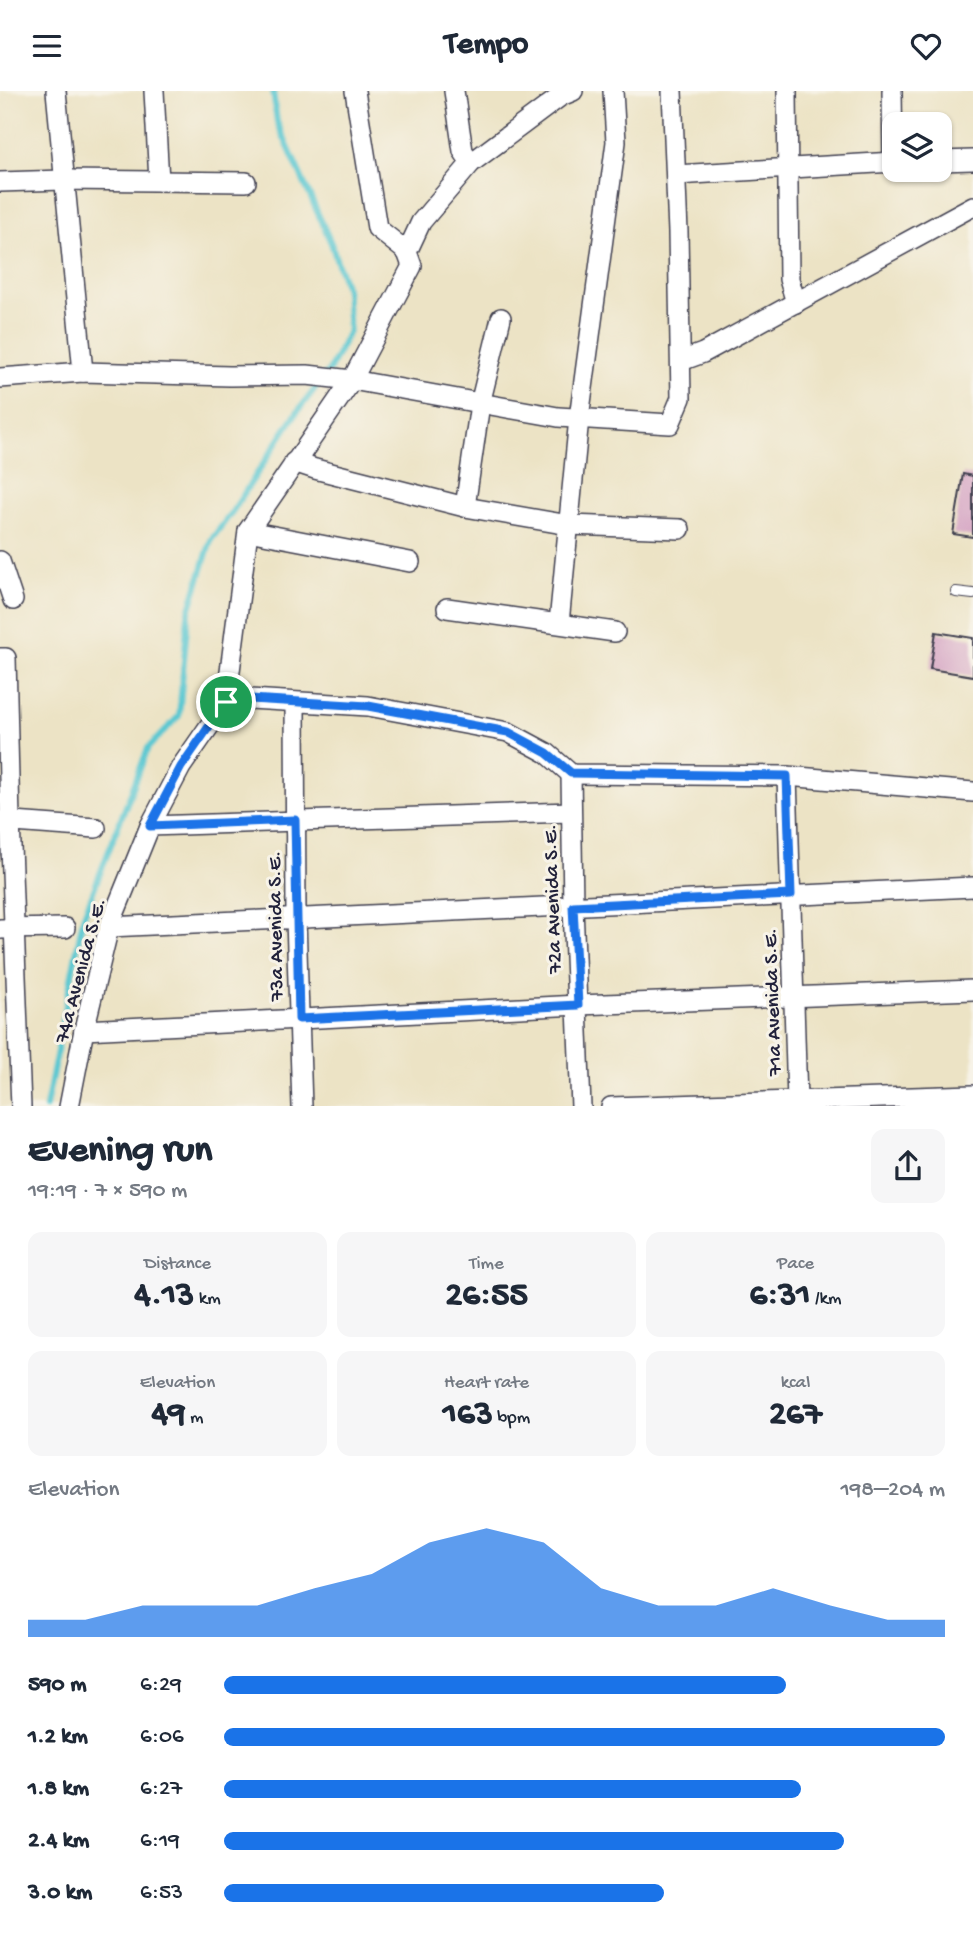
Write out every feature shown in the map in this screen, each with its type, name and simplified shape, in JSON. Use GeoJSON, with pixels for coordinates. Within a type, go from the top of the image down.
{"type":"FeatureCollection","features":[{"type":"Feature","properties":{"kind":"street"},"geometry":{"type":"LineString","coordinates":[[55,91],[83,372]]}},
{"type":"Feature","properties":{"kind":"street"},"geometry":{"type":"LineString","coordinates":[[154,91],[159,181]]}},
{"type":"Feature","properties":{"kind":"street"},"geometry":{"type":"LineString","coordinates":[[355,91],[377,228],[407,252],[412,266],[342,378],[295,462],[248,531],[226,702],[250,699],[368,706],[508,732],[547,753],[571,773],[787,776],[973,792]]}},
{"type":"Feature","properties":{"kind":"street"},"geometry":{"type":"LineString","coordinates":[[454,91],[463,151],[471,163]]}},
{"type":"Feature","properties":{"kind":"street"},"geometry":{"type":"LineString","coordinates":[[407,252],[421,222],[471,163],[561,96],[573,91]]}},
{"type":"Feature","properties":{"kind":"street"},"geometry":{"type":"LineString","coordinates":[[559,623],[579,418],[616,142],[613,91]]}},
{"type":"Feature","properties":{"kind":"street"},"geometry":{"type":"LineString","coordinates":[[0,377],[83,372],[307,375],[342,378],[480,404],[579,418],[670,424],[681,398],[672,91]]}},
{"type":"Feature","properties":{"kind":"street"},"geometry":{"type":"LineString","coordinates":[[787,91],[789,279],[796,303]]}},
{"type":"Feature","properties":{"kind":"street"},"geometry":{"type":"LineString","coordinates":[[892,91],[893,112]]}},
{"type":"Feature","properties":{"kind":"street"},"geometry":{"type":"LineString","coordinates":[[952,161],[973,160]]}},
{"type":"Feature","properties":{"kind":"street"},"geometry":{"type":"LineString","coordinates":[[676,175],[882,163]]}},
{"type":"Feature","properties":{"kind":"street"},"geometry":{"type":"LineString","coordinates":[[0,183],[63,180],[246,182]]}},
{"type":"Feature","properties":{"kind":"street"},"geometry":{"type":"LineString","coordinates":[[681,361],[703,353],[973,205]]}},
{"type":"Feature","properties":{"kind":"street"},"geometry":{"type":"LineString","coordinates":[[465,507],[480,404],[501,318]]}},
{"type":"Feature","properties":{"kind":"street"},"geometry":{"type":"LineString","coordinates":[[295,462],[315,470],[465,507],[569,525],[680,529]]}},
{"type":"Feature","properties":{"kind":"street"},"geometry":{"type":"LineString","coordinates":[[248,531],[410,562]]}},
{"type":"Feature","properties":{"kind":"street"},"geometry":{"type":"LineString","coordinates":[[0,561],[13,600]]}},
{"type":"Feature","properties":{"kind":"street"},"geometry":{"type":"LineString","coordinates":[[447,608],[615,632]]}},
{"type":"Feature","properties":{"kind":"street","name":"74a Avenida S.E."},"geometry":{"type":"LineString","coordinates":[[3,658],[8,1029],[20,1106]]}},
{"type":"Feature","properties":{"kind":"street","name":"74a Avenida S.E."},"geometry":{"type":"LineString","coordinates":[[69,1106],[109,927],[150,826],[181,767],[226,702]]}},
{"type":"Feature","properties":{"kind":"street","name":"73a Avenida S.E."},"geometry":{"type":"LineString","coordinates":[[295,702],[296,919],[302,1106]]}},
{"type":"Feature","properties":{"kind":"street","name":"72a Avenida S.E."},"geometry":{"type":"LineString","coordinates":[[571,773],[570,812],[581,1106]]}},
{"type":"Feature","properties":{"kind":"street","name":"71a Avenida S.E."},"geometry":{"type":"LineString","coordinates":[[787,776],[797,1101]]}},
{"type":"Feature","properties":{"kind":"street"},"geometry":{"type":"LineString","coordinates":[[150,826],[570,812]]}},
{"type":"Feature","properties":{"kind":"street"},"geometry":{"type":"LineString","coordinates":[[5,820],[96,828]]}},
{"type":"Feature","properties":{"kind":"street"},"geometry":{"type":"LineString","coordinates":[[109,927],[973,887]]}},
{"type":"Feature","properties":{"kind":"street"},"geometry":{"type":"LineString","coordinates":[[8,929],[65,927]]}},
{"type":"Feature","properties":{"kind":"street"},"geometry":{"type":"LineString","coordinates":[[85,1030],[578,1005],[973,990]]}},
{"type":"Feature","properties":{"kind":"street"},"geometry":{"type":"LineString","coordinates":[[642,1106],[973,1095]]}},
{"type":"Feature","properties":{"kind":"lane"},"geometry":{"type":"LineString","coordinates":[[956,591],[973,594]]}},
{"type":"Feature","properties":{"kind":"building"},"geometry":{"type":"Polygon","coordinates":[[[963,474],[973,476],[973,537],[953,534],[963,474]]]}},
{"type":"Feature","properties":{"kind":"building"},"geometry":{"type":"Polygon","coordinates":[[[936,632],[973,638],[973,676],[930,669],[936,632]]]}},
{"type":"Feature","properties":{"kind":"waterway"},"geometry":{"type":"LineString","coordinates":[[46,1106],[83,918],[148,748],[179,716],[188,615],[211,540],[295,415],[330,369],[349,331],[346,289],[331,243],[277,122],[273,91]]}},
{"type":"Feature","properties":{"kind":"route"},"geometry":{"type":"LineString","coordinates":[[250,699],[368,706],[508,732],[547,753],[571,773],[787,776],[791,895],[573,906],[578,1005],[299,1019],[295,820],[150,826],[181,767],[226,702],[250,699]]}}]}
